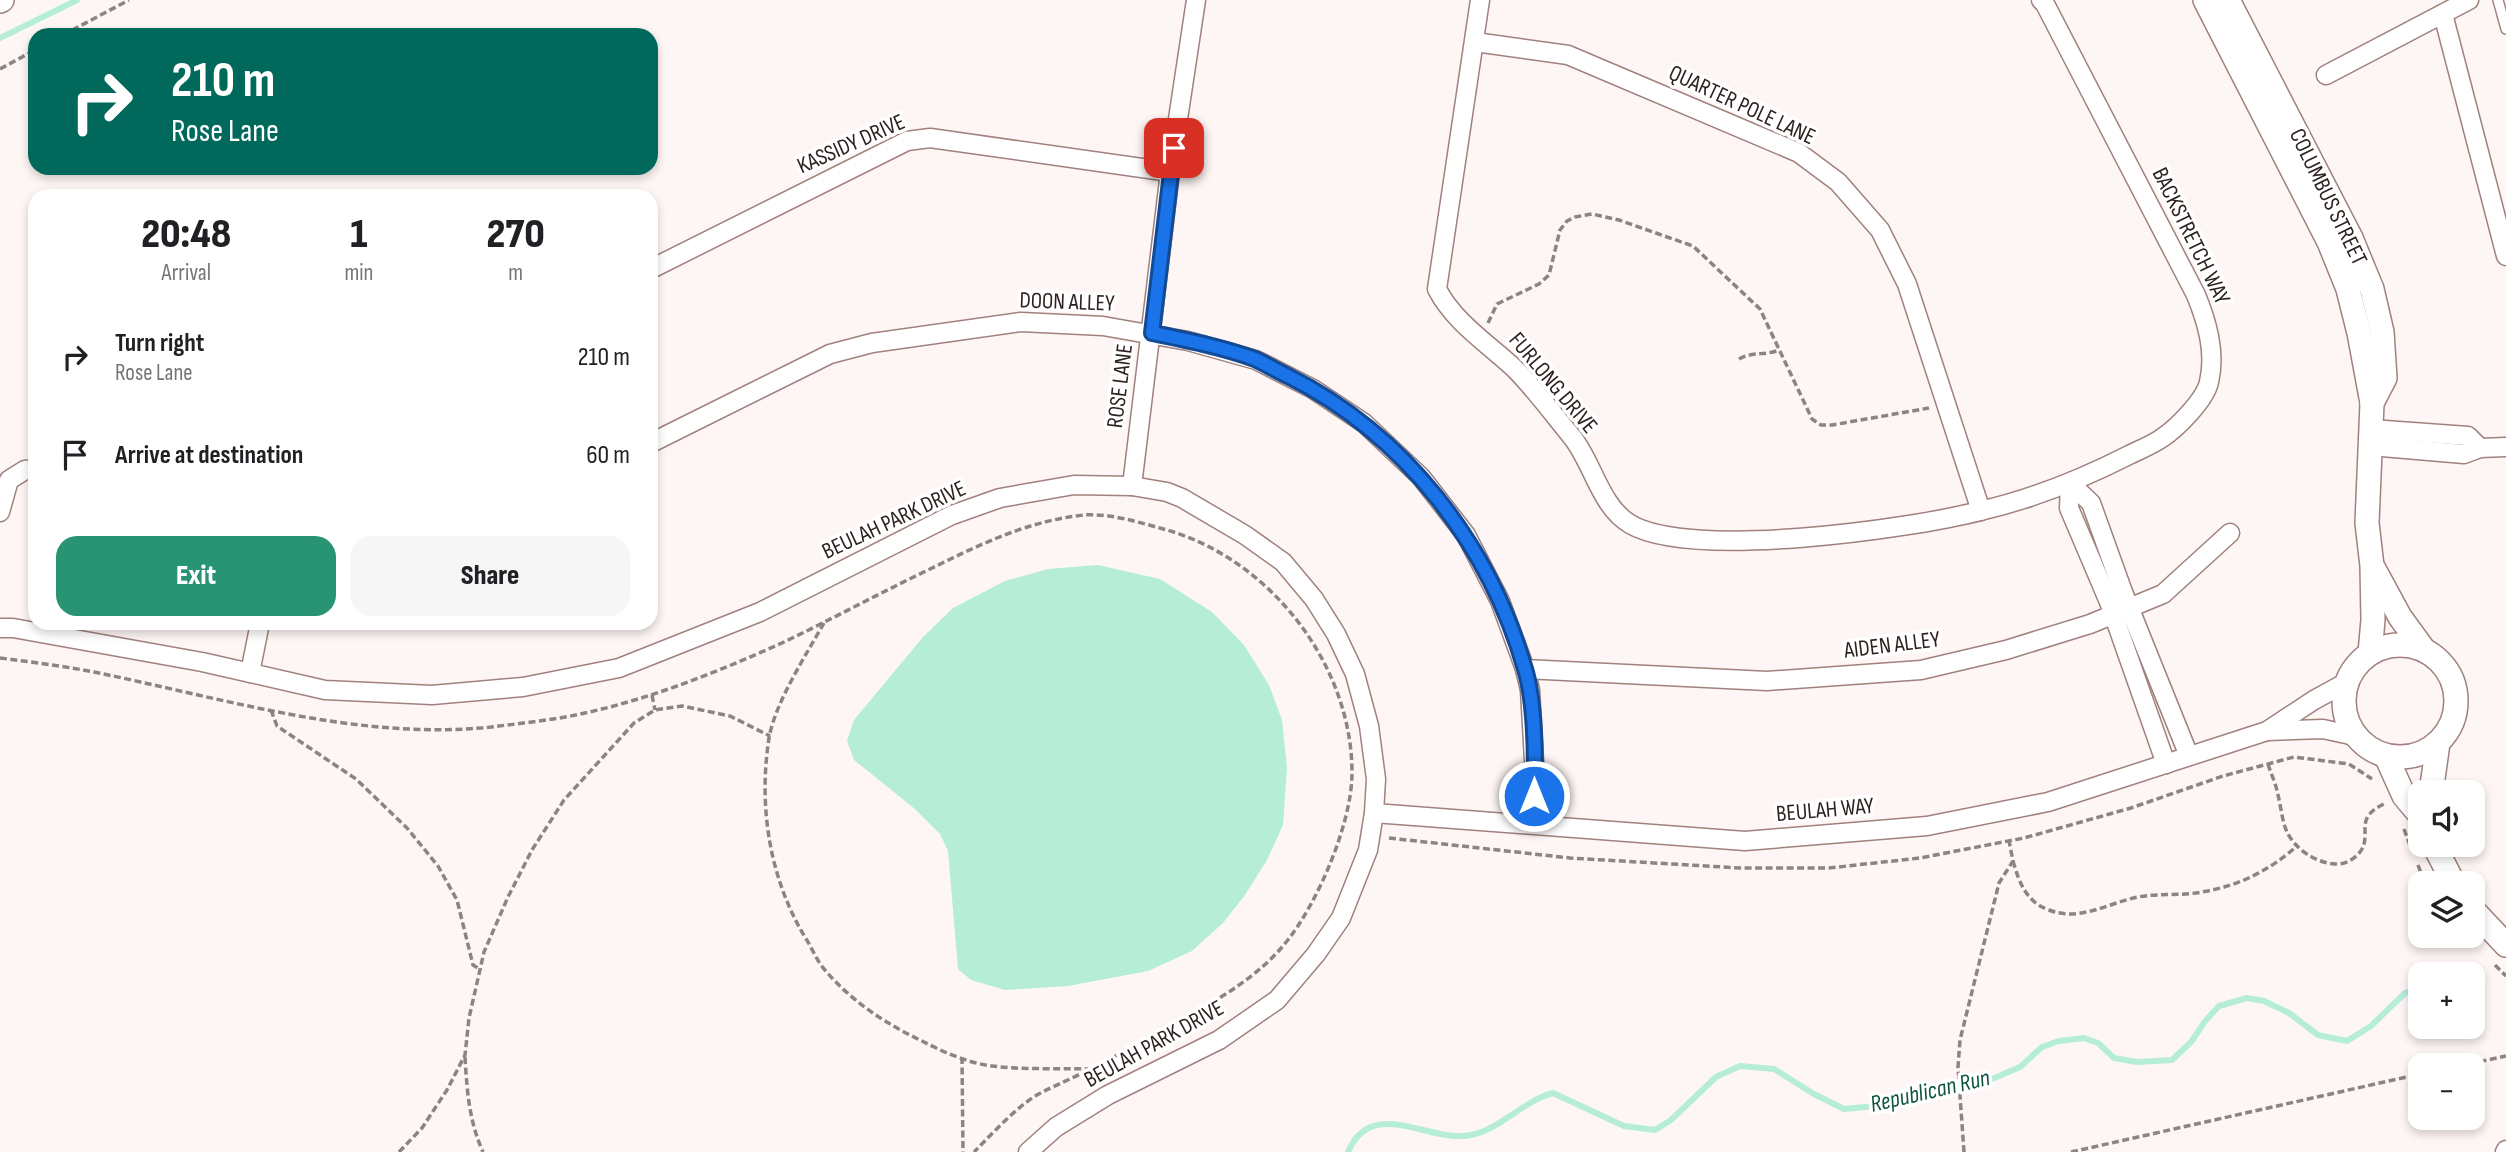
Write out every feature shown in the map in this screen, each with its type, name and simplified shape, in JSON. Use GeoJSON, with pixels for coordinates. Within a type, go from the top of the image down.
{"type":"FeatureCollection","features":[{"type":"Feature","properties":{"kind":"street","name":"ROSE LANE"},"geometry":{"type":"LineString","coordinates":[[1132,486],[1170,172],[1196,0]]}},
{"type":"Feature","properties":{"kind":"street","name":"FURLONG DRIVE"},"geometry":{"type":"LineString","coordinates":[[1480,0],[1437,289],[1459,321],[1482,338],[1517,371],[1575,441],[1613,510],[1630,524],[1654,533],[1696,540],[1795,538],[1911,525],[1981,511],[2070,483]]}},
{"type":"Feature","properties":{"kind":"street","name":"BACKSTRETCH WAY"},"geometry":{"type":"LineString","coordinates":[[2041,0],[2196,295],[2209,327],[2209,384],[2192,410],[2163,438],[2070,483]]}},
{"type":"Feature","properties":{"kind":"street","name":"COLUMBUS STREET"},"geometry":{"type":"LineString","coordinates":[[2205,0],[2334,254],[2351,300],[2372,403],[2367,523],[2372,566],[2373,620],[2370,653]]}},
{"type":"Feature","properties":{"kind":"street","name":"COLUMBUS STREET"},"geometry":{"type":"LineString","coordinates":[[2228,0],[2351,238],[2372,289],[2382,332],[2385,378],[2372,403]]}},
{"type":"Feature","properties":{"kind":"street"},"geometry":{"type":"LineString","coordinates":[[2326,75],[2469,0]]}},
{"type":"Feature","properties":{"kind":"street"},"geometry":{"type":"LineString","coordinates":[[2443,14],[2506,256]]}},
{"type":"Feature","properties":{"kind":"street","name":"QUARTER POLE LANE"},"geometry":{"type":"LineString","coordinates":[[1475,42],[1568,55],[1799,153],[1838,182],[1880,230],[1907,284],[1981,511]]}},
{"type":"Feature","properties":{"kind":"street","name":"KASSIDY DRIVE"},"geometry":{"type":"LineString","coordinates":[[658,266],[907,141],[930,138],[1170,172]]}},
{"type":"Feature","properties":{"kind":"street","name":"DOON ALLEY"},"geometry":{"type":"LineString","coordinates":[[658,440],[831,354],[872,343],[1021,322],[1103,326],[1152,333],[1256,360],[1313,389],[1364,423],[1421,477],[1466,535],[1500,601],[1530,690],[1535,779],[1533,824]]}},
{"type":"Feature","properties":{"kind":"street"},"geometry":{"type":"LineString","coordinates":[[2371,438],[2464,454],[2480,447],[2506,447]]}},
{"type":"Feature","properties":{"kind":"street"},"geometry":{"type":"LineString","coordinates":[[0,512],[9,480],[28,470]]}},
{"type":"Feature","properties":{"kind":"street"},"geometry":{"type":"LineString","coordinates":[[2070,483],[2069,508],[2189,756]]}},
{"type":"Feature","properties":{"kind":"street","name":"BEULAH PARK DRIVE"},"geometry":{"type":"LineString","coordinates":[[0,628],[13,628],[202,662],[325,690],[432,695],[523,687],[619,668],[760,612],[952,515],[1000,498],[1073,485],[1132,486],[1167,492],[1182,498],[1245,535],[1283,562],[1314,599],[1336,634],[1355,674],[1369,726],[1376,779],[1368,850],[1341,918],[1277,999],[1219,1040],[1108,1095],[1056,1127],[1028,1152]]}},
{"type":"Feature","properties":{"kind":"street","name":"AIDEN ALLEY"},"geometry":{"type":"LineString","coordinates":[[1525,669],[1767,681],[1921,670],[2006,650],[2163,594],[2230,533]]}},
{"type":"Feature","properties":{"kind":"street","name":"COLUMBUS STREET"},"geometry":{"type":"LineString","coordinates":[[2372,566],[2400,617],[2424,650],[2439,660],[2450,675],[2456,693],[2456,711],[2449,729],[2438,743],[2433,780]]}},
{"type":"Feature","properties":{"kind":"street"},"geometry":{"type":"LineString","coordinates":[[2121,611],[2166,764]]}},
{"type":"Feature","properties":{"kind":"street"},"geometry":{"type":"LineString","coordinates":[[250,673],[259,630]]}},
{"type":"Feature","properties":{"kind":"street"},"geometry":{"type":"LineString","coordinates":[[2424,650],[2406,645],[2387,646],[2370,653],[2357,666],[2347,682],[2344,700],[2346,719],[2355,736],[2369,748],[2386,756],[2404,758],[2422,753],[2438,743]]}},
{"type":"Feature","properties":{"kind":"street","name":"BEULAH WAY"},"geometry":{"type":"LineString","coordinates":[[1374,813],[1745,841],[1927,826],[2048,802],[2267,731],[2347,682]]}},
{"type":"Feature","properties":{"kind":"street","name":"BEULAH WAY"},"geometry":{"type":"LineString","coordinates":[[2267,731],[2323,729],[2355,736]]}},
{"type":"Feature","properties":{"kind":"street"},"geometry":{"type":"LineString","coordinates":[[2386,756],[2408,801]]}},
{"type":"Feature","properties":{"kind":"street"},"geometry":{"type":"LineString","coordinates":[[2485,922],[2506,944]]}},
{"type":"Feature","properties":{"kind":"lane"},"geometry":{"type":"LineString","coordinates":[[2498,0],[2506,29]]}},
{"type":"Feature","properties":{"kind":"path"},"geometry":{"type":"LineString","coordinates":[[76,28],[129,0]]}},
{"type":"Feature","properties":{"kind":"path"},"geometry":{"type":"LineString","coordinates":[[0,68],[28,54]]}},
{"type":"Feature","properties":{"kind":"path"},"geometry":{"type":"LineString","coordinates":[[1482,338],[1497,304],[1539,284],[1549,275],[1560,230],[1567,221],[1592,214],[1619,220],[1693,246],[1760,309],[1812,419],[1821,425],[1947,403]]}},
{"type":"Feature","properties":{"kind":"path"},"geometry":{"type":"LineString","coordinates":[[1739,359],[1752,353],[1770,354],[1779,350]]}},
{"type":"Feature","properties":{"kind":"path"},"geometry":{"type":"LineString","coordinates":[[0,658],[90,671],[271,710],[400,728],[485,727],[583,714],[674,688],[783,642],[998,535],[1045,522],[1090,514],[1137,522],[1191,537],[1231,559],[1268,589],[1300,623],[1323,659],[1348,734],[1352,778],[1341,834],[1318,892],[1287,942],[1258,970],[1210,1004],[1030,1099],[974,1152]]}},
{"type":"Feature","properties":{"kind":"path"},"geometry":{"type":"LineString","coordinates":[[825,621],[798,671],[770,736],[765,789],[768,836],[778,884],[797,926],[824,969],[860,1004],[899,1031],[944,1052],[991,1066],[1091,1069]]}},
{"type":"Feature","properties":{"kind":"path"},"geometry":{"type":"LineString","coordinates":[[652,694],[655,710]]}},
{"type":"Feature","properties":{"kind":"path"},"geometry":{"type":"LineString","coordinates":[[483,1152],[475,1134],[467,1100],[465,1055],[469,1018],[485,952],[508,897],[532,850],[564,800],[634,723],[655,710],[682,706],[730,716],[770,736]]}},
{"type":"Feature","properties":{"kind":"path"},"geometry":{"type":"LineString","coordinates":[[271,710],[277,726],[356,779],[407,828],[438,866],[457,900],[473,965],[481,970]]}},
{"type":"Feature","properties":{"kind":"path"},"geometry":{"type":"LineString","coordinates":[[2268,764],[2287,833],[2297,846],[2322,862],[2338,865],[2358,855],[2364,846],[2364,824],[2380,805],[2390,801]]}},
{"type":"Feature","properties":{"kind":"path"},"geometry":{"type":"LineString","coordinates":[[2008,841],[2019,884],[2031,901],[2050,911],[2078,914],[2137,897],[2202,892],[2232,884],[2276,865],[2297,846]]}},
{"type":"Feature","properties":{"kind":"path"},"geometry":{"type":"LineString","coordinates":[[1964,1152],[1958,1068],[1960,1040],[1999,883],[2012,861]]}},
{"type":"Feature","properties":{"kind":"path"},"geometry":{"type":"LineString","coordinates":[[399,1152],[422,1128],[447,1090],[465,1055]]}},
{"type":"Feature","properties":{"kind":"path"},"geometry":{"type":"LineString","coordinates":[[2485,1060],[2506,1056]]}},
{"type":"Feature","properties":{"kind":"path"},"geometry":{"type":"LineString","coordinates":[[962,1057],[962,1152]]}},
{"type":"Feature","properties":{"kind":"path"},"geometry":{"type":"LineString","coordinates":[[2071,1152],[2408,1077]]}},
{"type":"Feature","properties":{"kind":"shaded area"},"geometry":{"type":"Polygon","coordinates":[[[1098,565],[1160,579],[1212,612],[1244,645],[1269,685],[1282,720],[1287,768],[1283,825],[1267,860],[1245,895],[1223,923],[1192,951],[1148,971],[1068,986],[1005,990],[971,980],[958,969],[948,851],[940,834],[915,809],[854,760],[847,741],[854,720],[923,637],[953,608],[1005,581],[1048,569],[1098,565]]]}},
{"type":"Feature","properties":{"kind":"waterway"},"geometry":{"type":"LineString","coordinates":[[0,38],[77,0]]}},
{"type":"Feature","properties":{"kind":"waterway","name":"Republican Run"},"geometry":{"type":"LineString","coordinates":[[1348,1152],[1358,1135],[1372,1127],[1387,1124],[1455,1136],[1482,1132],[1532,1102],[1553,1093],[1624,1126],[1655,1130],[1671,1120],[1716,1077],[1740,1066],[1774,1069],[1844,1109],[1876,1106],[1929,1086],[1966,1087],[1992,1079],[2020,1067],[2042,1047],[2059,1041],[2084,1038],[2098,1043],[2114,1058],[2137,1062],[2172,1060],[2191,1042],[2219,1006],[2247,998],[2264,1001],[2289,1013],[2318,1035],[2347,1041],[2371,1026],[2408,992]]}},
{"type":"Feature","properties":{"kind":"route"},"geometry":{"type":"LineString","coordinates":[[1174,148],[1152,333],[1256,360],[1313,389],[1364,423],[1421,477],[1466,535],[1500,601],[1525,669],[1530,690],[1534,796]]}}]}
